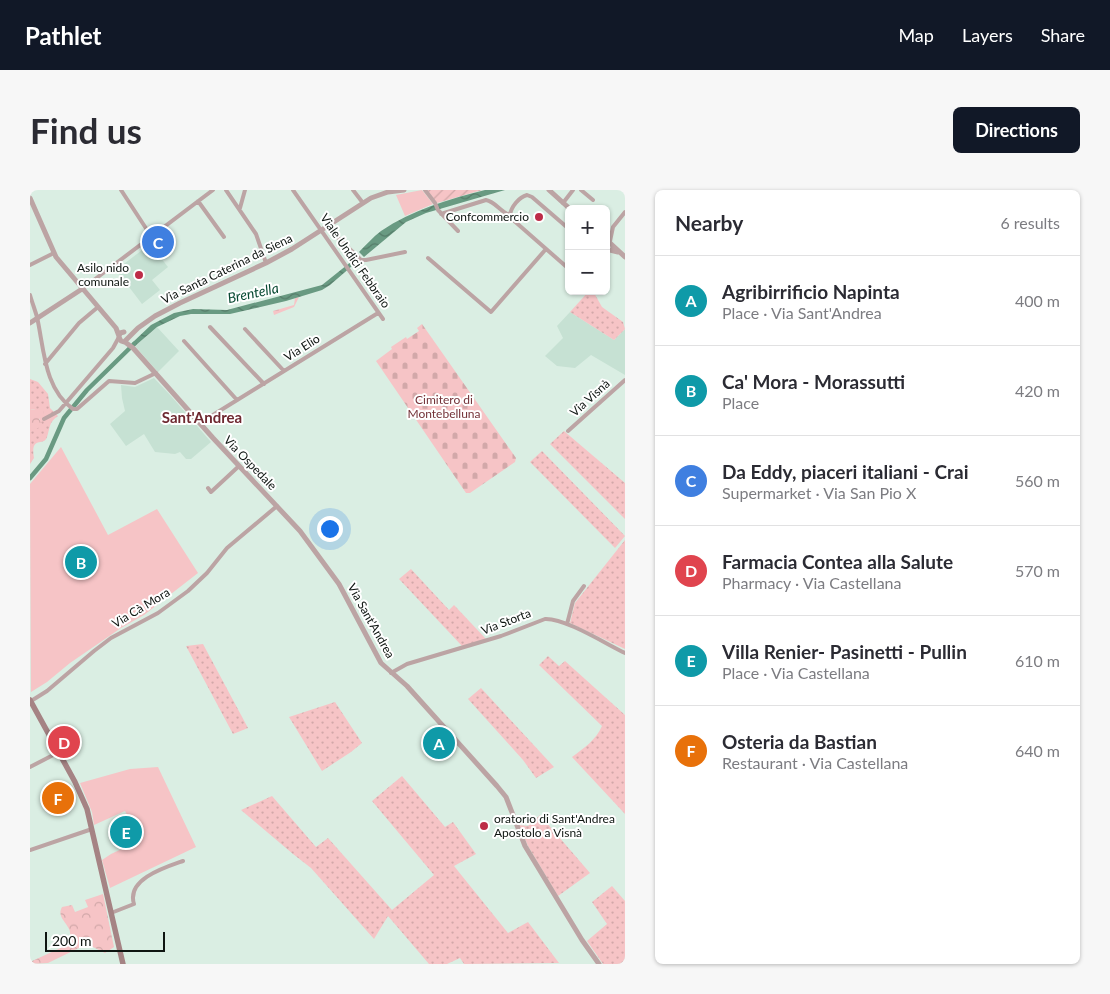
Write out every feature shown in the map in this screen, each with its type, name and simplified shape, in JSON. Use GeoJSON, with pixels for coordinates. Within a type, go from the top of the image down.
{"type":"FeatureCollection","features":[{"type":"Feature","properties":{"kind":"main road"},"geometry":{"type":"LineString","coordinates":[[30,702],[59,752],[88,810],[122,964]]}},
{"type":"Feature","properties":{"kind":"street"},"geometry":{"type":"LineString","coordinates":[[121,190],[151,236]]}},
{"type":"Feature","properties":{"kind":"street"},"geometry":{"type":"LineString","coordinates":[[30,323],[82,289],[213,190]]}},
{"type":"Feature","properties":{"kind":"street"},"geometry":{"type":"LineString","coordinates":[[226,190],[256,234],[266,263]]}},
{"type":"Feature","properties":{"kind":"street"},"geometry":{"type":"LineString","coordinates":[[240,208],[246,190]]}},
{"type":"Feature","properties":{"kind":"street","name":"Viale Undici Febbraio"},"geometry":{"type":"LineString","coordinates":[[293,190],[383,319]]}},
{"type":"Feature","properties":{"kind":"street"},"geometry":{"type":"LineString","coordinates":[[353,190],[363,202]]}},
{"type":"Feature","properties":{"kind":"street"},"geometry":{"type":"LineString","coordinates":[[374,190],[378,195]]}},
{"type":"Feature","properties":{"kind":"street","name":"Via Santa Caterina da Siena"},"geometry":{"type":"LineString","coordinates":[[124,332],[133,331],[155,316],[180,303],[266,263],[321,231],[363,202],[378,195],[404,190]]}},
{"type":"Feature","properties":{"kind":"street"},"geometry":{"type":"LineString","coordinates":[[425,190],[439,212],[458,231]]}},
{"type":"Feature","properties":{"kind":"street"},"geometry":{"type":"LineString","coordinates":[[549,190],[565,205]]}},
{"type":"Feature","properties":{"kind":"street"},"geometry":{"type":"LineString","coordinates":[[563,203],[573,190]]}},
{"type":"Feature","properties":{"kind":"street"},"geometry":{"type":"LineString","coordinates":[[582,190],[593,200]]}},
{"type":"Feature","properties":{"kind":"street"},"geometry":{"type":"LineString","coordinates":[[510,215],[512,208],[521,197],[527,195],[532,197],[565,226]]}},
{"type":"Feature","properties":{"kind":"street"},"geometry":{"type":"LineString","coordinates":[[30,198],[54,253],[116,328],[121,341],[128,342]]}},
{"type":"Feature","properties":{"kind":"street"},"geometry":{"type":"LineString","coordinates":[[439,212],[486,200],[491,201],[510,215],[513,220],[565,266]]}},
{"type":"Feature","properties":{"kind":"street"},"geometry":{"type":"LineString","coordinates":[[198,201],[224,237]]}},
{"type":"Feature","properties":{"kind":"street"},"geometry":{"type":"LineString","coordinates":[[610,234],[625,212]]}},
{"type":"Feature","properties":{"kind":"street"},"geometry":{"type":"LineString","coordinates":[[327,227],[361,259],[366,260],[405,252]]}},
{"type":"Feature","properties":{"kind":"street"},"geometry":{"type":"LineString","coordinates":[[610,241],[625,257],[618,252],[610,250]]}},
{"type":"Feature","properties":{"kind":"street"},"geometry":{"type":"LineString","coordinates":[[428,258],[491,312],[546,249]]}},
{"type":"Feature","properties":{"kind":"street"},"geometry":{"type":"LineString","coordinates":[[30,265],[54,253]]}},
{"type":"Feature","properties":{"kind":"street"},"geometry":{"type":"LineString","coordinates":[[30,295],[37,318],[45,364],[61,399],[73,409],[77,409],[109,381],[135,383],[156,373]]}},
{"type":"Feature","properties":{"kind":"street"},"geometry":{"type":"LineString","coordinates":[[45,364],[79,323],[98,307]]}},
{"type":"Feature","properties":{"kind":"street","name":"Via Elio"},"geometry":{"type":"LineString","coordinates":[[200,423],[378,313]]}},
{"type":"Feature","properties":{"kind":"street"},"geometry":{"type":"LineString","coordinates":[[210,327],[264,384]]}},
{"type":"Feature","properties":{"kind":"street"},"geometry":{"type":"LineString","coordinates":[[116,328],[129,335],[128,342]]}},
{"type":"Feature","properties":{"kind":"street","name":"Via Santa Caterina da Siena"},"geometry":{"type":"LineString","coordinates":[[128,342],[138,328]]}},
{"type":"Feature","properties":{"kind":"street"},"geometry":{"type":"LineString","coordinates":[[245,329],[284,371]]}},
{"type":"Feature","properties":{"kind":"street"},"geometry":{"type":"LineString","coordinates":[[44,419],[59,411],[66,404],[124,332]]}},
{"type":"Feature","properties":{"kind":"street"},"geometry":{"type":"LineString","coordinates":[[184,341],[237,400]]}},
{"type":"Feature","properties":{"kind":"street"},"geometry":{"type":"LineString","coordinates":[[113,348],[128,342]]}},
{"type":"Feature","properties":{"kind":"street","name":"Via Ospedale"},"geometry":{"type":"LineString","coordinates":[[128,342],[277,506]]}},
{"type":"Feature","properties":{"kind":"street","name":"Via Visnà"},"geometry":{"type":"LineString","coordinates":[[568,431],[625,380]]}},
{"type":"Feature","properties":{"kind":"street"},"geometry":{"type":"LineString","coordinates":[[208,488],[211,492],[239,466]]}},
{"type":"Feature","properties":{"kind":"street","name":"Via Cà Mora"},"geometry":{"type":"LineString","coordinates":[[30,702],[111,638],[158,613],[188,591],[207,574],[239,536],[277,506]]}},
{"type":"Feature","properties":{"kind":"street","name":"Via Sant'Andrea"},"geometry":{"type":"LineString","coordinates":[[277,506],[300,531],[339,584],[381,663],[407,686],[506,797],[525,846],[582,940],[599,964]]}},
{"type":"Feature","properties":{"kind":"street"},"geometry":{"type":"LineString","coordinates":[[567,624],[573,601],[584,586]]}},
{"type":"Feature","properties":{"kind":"street","name":"Via Storta"},"geometry":{"type":"LineString","coordinates":[[391,673],[407,664],[501,636],[541,620],[551,619],[567,624],[625,653]]}},
{"type":"Feature","properties":{"kind":"street"},"geometry":{"type":"LineString","coordinates":[[30,767],[59,752]]}},
{"type":"Feature","properties":{"kind":"street"},"geometry":{"type":"LineString","coordinates":[[30,850],[92,829]]}},
{"type":"Feature","properties":{"kind":"street"},"geometry":{"type":"LineString","coordinates":[[111,913],[134,904],[133,896],[138,885],[146,877],[183,861]]}},
{"type":"Feature","properties":{"kind":"shaded area","name":"Asilo nido comunale"},"geometry":{"type":"Polygon","coordinates":[[[150,244],[168,267],[152,280],[160,290],[142,304],[116,270],[150,244]]]}},
{"type":"Feature","properties":{"kind":"shaded area"},"geometry":{"type":"Polygon","coordinates":[[[570,312],[614,340],[625,329],[625,375],[591,355],[575,368],[557,366],[545,356],[563,338],[557,326],[570,312]]]}},
{"type":"Feature","properties":{"kind":"shaded area"},"geometry":{"type":"Polygon","coordinates":[[[157,327],[179,351],[158,372],[135,346],[157,327]]]}},
{"type":"Feature","properties":{"kind":"shaded area"},"geometry":{"type":"Polygon","coordinates":[[[154,378],[211,442],[191,459],[186,459],[180,452],[175,454],[155,452],[144,434],[126,446],[110,424],[125,411],[121,385],[135,387],[154,378]]]}},
{"type":"Feature","properties":{"kind":"green space"},"geometry":{"type":"Polygon","coordinates":[[[422,190],[433,204],[405,216],[396,195],[422,190]]]}},
{"type":"Feature","properties":{"kind":"green space"},"geometry":{"type":"Polygon","coordinates":[[[427,190],[482,190],[437,203],[427,190]]]}},
{"type":"Feature","properties":{"kind":"green space"},"geometry":{"type":"Polygon","coordinates":[[[585,295],[595,295],[602,307],[623,322],[625,329],[614,340],[570,312],[585,295]]]}},
{"type":"Feature","properties":{"kind":"green space"},"geometry":{"type":"Polygon","coordinates":[[[299,297],[294,307],[274,315],[273,311],[294,305],[295,298],[299,297]]]}},
{"type":"Feature","properties":{"kind":"green space","name":"Cimitero di Montebelluna"},"geometry":{"type":"Polygon","coordinates":[[[422,324],[516,458],[515,462],[470,493],[466,493],[376,361],[392,349],[391,347],[419,331],[417,328],[422,324]]]}},
{"type":"Feature","properties":{"kind":"green space"},"geometry":{"type":"Polygon","coordinates":[[[30,379],[38,382],[48,394],[50,408],[58,416],[51,424],[45,440],[34,446],[34,458],[30,464],[30,432],[40,422],[35,409],[30,410],[30,379]]]}},
{"type":"Feature","properties":{"kind":"green space"},"geometry":{"type":"Polygon","coordinates":[[[42,408],[44,413],[39,419],[42,424],[30,432],[30,410],[42,408]]]}},
{"type":"Feature","properties":{"kind":"green space"},"geometry":{"type":"Polygon","coordinates":[[[564,431],[625,483],[625,519],[550,444],[564,431]]]}},
{"type":"Feature","properties":{"kind":"green space"},"geometry":{"type":"Polygon","coordinates":[[[61,447],[108,535],[157,509],[198,573],[144,615],[121,628],[31,692],[30,484],[61,447]]]}},
{"type":"Feature","properties":{"kind":"green space"},"geometry":{"type":"Polygon","coordinates":[[[542,451],[625,536],[615,548],[530,462],[542,451]]]}},
{"type":"Feature","properties":{"kind":"green space"},"geometry":{"type":"Polygon","coordinates":[[[625,540],[625,649],[570,623],[575,603],[625,540]]]}},
{"type":"Feature","properties":{"kind":"green space"},"geometry":{"type":"Polygon","coordinates":[[[411,569],[449,610],[454,605],[486,639],[462,646],[399,579],[411,569]]]}},
{"type":"Feature","properties":{"kind":"green space"},"geometry":{"type":"Polygon","coordinates":[[[203,644],[248,728],[233,734],[186,646],[203,644]]]}},
{"type":"Feature","properties":{"kind":"green space"},"geometry":{"type":"Polygon","coordinates":[[[548,656],[559,666],[565,661],[625,715],[625,814],[572,757],[593,740],[602,726],[539,665],[548,656]]]}},
{"type":"Feature","properties":{"kind":"green space"},"geometry":{"type":"Polygon","coordinates":[[[481,688],[554,767],[536,778],[523,760],[468,699],[481,688]]]}},
{"type":"Feature","properties":{"kind":"green space"},"geometry":{"type":"Polygon","coordinates":[[[335,702],[362,743],[322,771],[289,717],[335,702]]]}},
{"type":"Feature","properties":{"kind":"green space"},"geometry":{"type":"Polygon","coordinates":[[[158,767],[196,847],[110,888],[102,860],[141,840],[125,811],[94,825],[92,812],[80,783],[130,769],[158,767]]]}},
{"type":"Feature","properties":{"kind":"green space"},"geometry":{"type":"Polygon","coordinates":[[[402,776],[445,827],[453,822],[476,854],[454,866],[508,933],[528,922],[559,963],[464,964],[460,958],[447,964],[429,964],[388,916],[374,939],[311,868],[241,810],[272,796],[316,847],[328,838],[392,910],[434,875],[372,801],[402,776]]]}},
{"type":"Feature","properties":{"kind":"green space"},"geometry":{"type":"Polygon","coordinates":[[[540,815],[590,873],[558,896],[528,846],[519,825],[528,826],[540,815]]]}},
{"type":"Feature","properties":{"kind":"green space"},"geometry":{"type":"Polygon","coordinates":[[[612,886],[625,901],[625,964],[603,964],[587,941],[607,924],[592,902],[612,886]]]}},
{"type":"Feature","properties":{"kind":"green space"},"geometry":{"type":"Polygon","coordinates":[[[103,894],[114,947],[105,953],[93,947],[83,946],[48,963],[30,964],[30,962],[67,945],[70,941],[70,931],[60,913],[62,907],[72,905],[75,912],[88,907],[85,900],[103,894]]]}},
{"type":"Feature","properties":{"kind":"water"},"geometry":{"type":"Polygon","coordinates":[[[485,190],[505,190],[426,213],[406,222],[364,257],[359,252],[381,231],[405,217],[444,201],[485,190]]]}},
{"type":"Feature","properties":{"kind":"water"},"geometry":{"type":"Polygon","coordinates":[[[357,257],[359,260],[322,290],[286,301],[230,314],[191,314],[180,316],[157,327],[135,346],[132,343],[151,325],[174,313],[193,309],[227,310],[322,285],[357,257]]]}},
{"type":"Feature","properties":{"kind":"waterway","name":"Brentella"},"geometry":{"type":"LineString","coordinates":[[30,478],[46,459],[64,418],[87,390],[134,344]]}},
{"type":"Feature","properties":{"kind":"place","name":"Confcommercio"},"geometry":{"type":"Point","coordinates":[539,217]}},
{"type":"Feature","properties":{"kind":"place","name":"Da Eddy, piaceri italiani - Crai"},"geometry":{"type":"Point","coordinates":[158,242]}},
{"type":"Feature","properties":{"kind":"place","name":"Asilo nido comunale"},"geometry":{"type":"Point","coordinates":[139,275]}},
{"type":"Feature","properties":{"kind":"place","name":"Ca' Mora - Morassutti"},"geometry":{"type":"Point","coordinates":[81,562]}},
{"type":"Feature","properties":{"kind":"place","name":"Farmacia Contea alla Salute"},"geometry":{"type":"Point","coordinates":[64,742]}},
{"type":"Feature","properties":{"kind":"place","name":"Agribirrificio Napinta"},"geometry":{"type":"Point","coordinates":[439,743]}},
{"type":"Feature","properties":{"kind":"place","name":"Osteria da Bastian"},"geometry":{"type":"Point","coordinates":[58,798]}},
{"type":"Feature","properties":{"kind":"place","name":"oratorio di Sant'Andrea Apostolo a Visnà"},"geometry":{"type":"Point","coordinates":[484,826]}},
{"type":"Feature","properties":{"kind":"place","name":"Villa Renier- Pasinetti - Pullin"},"geometry":{"type":"Point","coordinates":[126,832]}},
{"type":"Feature","properties":{"kind":"district","name":"Sant'Andrea"},"geometry":{"type":"Point","coordinates":[202,418]}}]}
